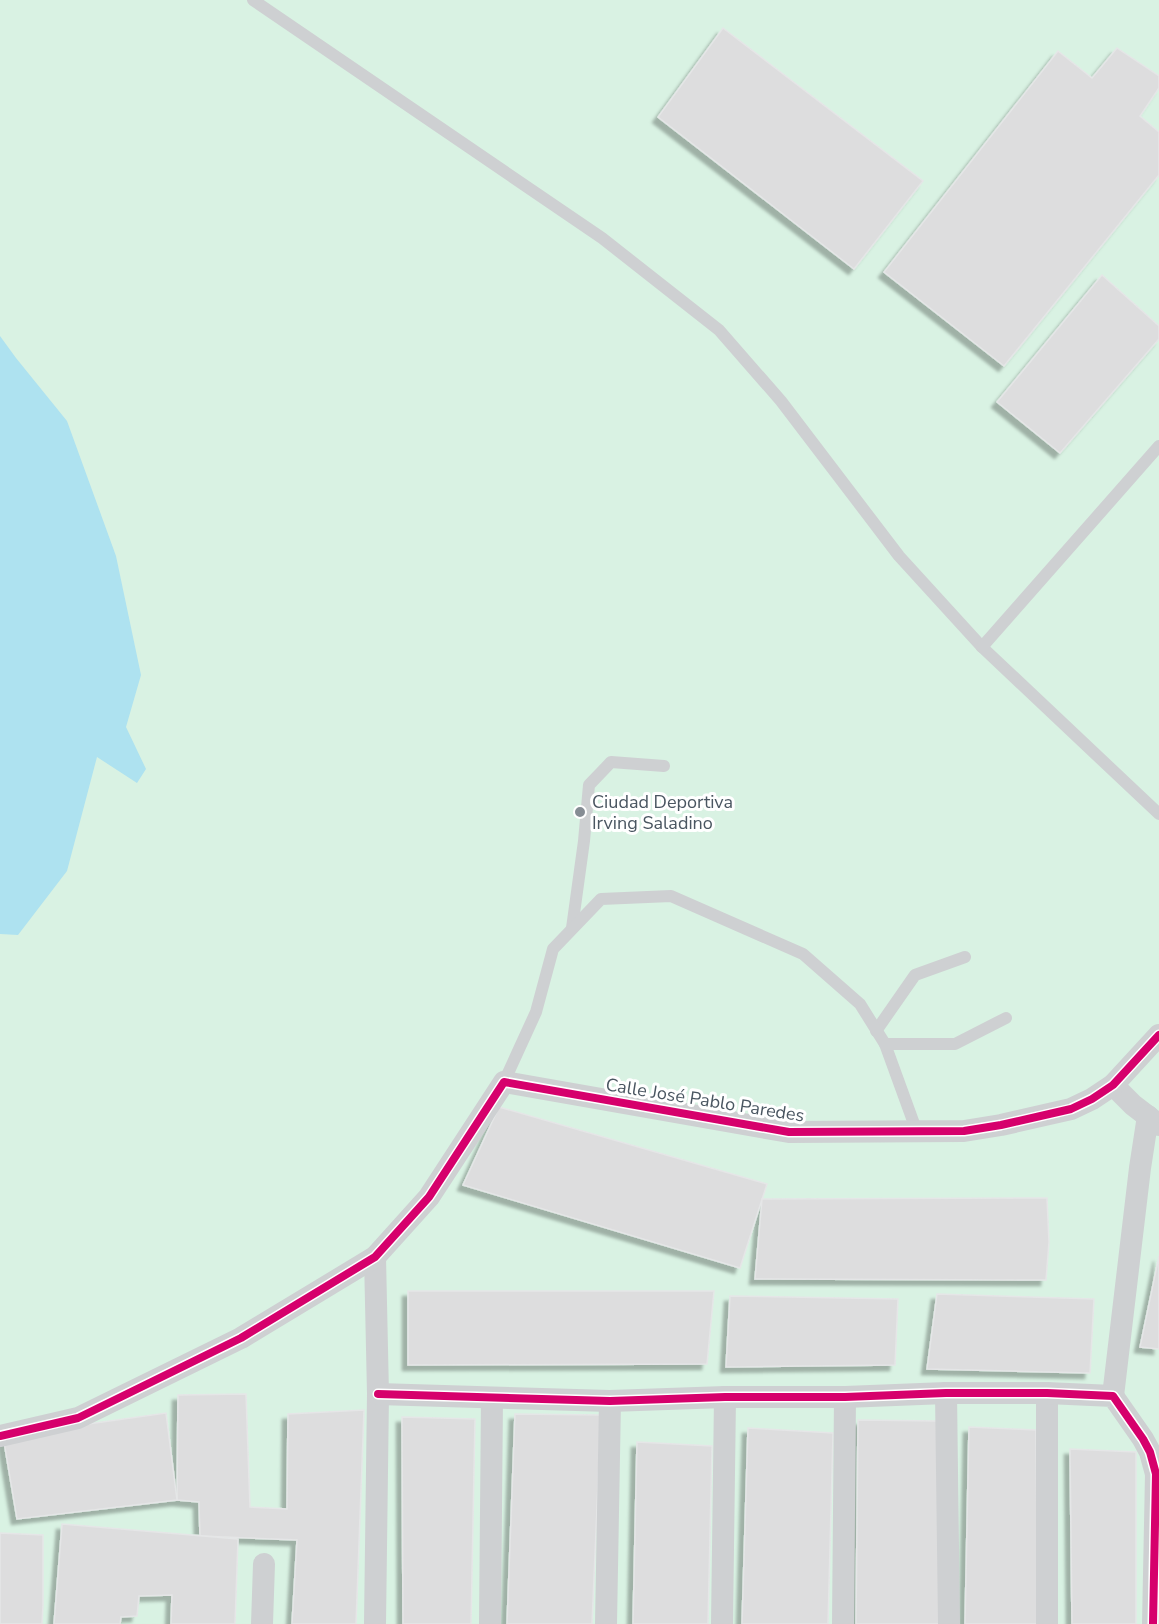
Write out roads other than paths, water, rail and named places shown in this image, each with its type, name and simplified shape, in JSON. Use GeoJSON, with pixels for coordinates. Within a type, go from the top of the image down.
{"type":"FeatureCollection","features":[{"type":"Feature","properties":{"kind":"street","name":"Calle José Pablo Paredes"},"geometry":{"type":"LineString","coordinates":[[504,1082],[789,1132],[964,1131],[1071,1109],[1092,1100],[1113,1085],[1159,1035]]}},
{"type":"Feature","properties":{"kind":"street"},"geometry":{"type":"LineString","coordinates":[[0,1436],[78,1418],[241,1338],[375,1257],[429,1197],[504,1082]]}},
{"type":"Feature","properties":{"kind":"street"},"geometry":{"type":"LineString","coordinates":[[1113,1085],[1133,1105],[1154,1120],[1140,1168],[1113,1396],[1143,1439],[1150,1452],[1156,1474],[1152,1624]]}},
{"type":"Feature","properties":{"kind":"street"},"geometry":{"type":"LineString","coordinates":[[375,1257],[378,1394],[375,1624]]}},
{"type":"Feature","properties":{"kind":"street"},"geometry":{"type":"LineString","coordinates":[[378,1394],[610,1401],[946,1393],[1047,1393],[1113,1396]]}},
{"type":"Feature","properties":{"kind":"street"},"geometry":{"type":"LineString","coordinates":[[946,1393],[949,1624]]}},
{"type":"Feature","properties":{"kind":"street"},"geometry":{"type":"LineString","coordinates":[[1047,1393],[1047,1624]]}},
{"type":"Feature","properties":{"kind":"street"},"geometry":{"type":"LineString","coordinates":[[722,1624],[725,1397]]}},
{"type":"Feature","properties":{"kind":"street"},"geometry":{"type":"LineString","coordinates":[[843,1624],[845,1397]]}},
{"type":"Feature","properties":{"kind":"street"},"geometry":{"type":"LineString","coordinates":[[490,1624],[492,1398]]}},
{"type":"Feature","properties":{"kind":"street"},"geometry":{"type":"LineString","coordinates":[[606,1624],[610,1401]]}},
{"type":"Feature","properties":{"kind":"street"},"geometry":{"type":"LineString","coordinates":[[262,1624],[264,1564]]}},
{"type":"Feature","properties":{"kind":"lane"},"geometry":{"type":"LineString","coordinates":[[253,0],[602,238],[719,330],[781,401],[899,556],[982,647],[1159,814]]}},
{"type":"Feature","properties":{"kind":"lane"},"geometry":{"type":"LineString","coordinates":[[982,647],[1159,446]]}},
{"type":"Feature","properties":{"kind":"lane"},"geometry":{"type":"LineString","coordinates":[[572,928],[589,785],[611,762],[664,766]]}},
{"type":"Feature","properties":{"kind":"lane"},"geometry":{"type":"LineString","coordinates":[[504,1082],[536,1012],[553,949],[601,899],[671,896],[803,954],[860,1004],[885,1044],[918,1132]]}},
{"type":"Feature","properties":{"kind":"lane"},"geometry":{"type":"LineString","coordinates":[[876,1030],[915,975],[965,957]]}},
{"type":"Feature","properties":{"kind":"lane"},"geometry":{"type":"LineString","coordinates":[[885,1044],[956,1044],[1006,1018]]}},
{"type":"Feature","properties":{"kind":"water"},"geometry":{"type":"Polygon","coordinates":[[[0,336],[67,421],[116,556],[141,675],[126,727],[146,769],[137,783],[97,757],[67,871],[18,935],[0,934],[0,336]]]}},
{"type":"Feature","properties":{"kind":"place","name":"Ciudad Deportiva Irving Saladino"},"geometry":{"type":"Point","coordinates":[580,812]}}]}
